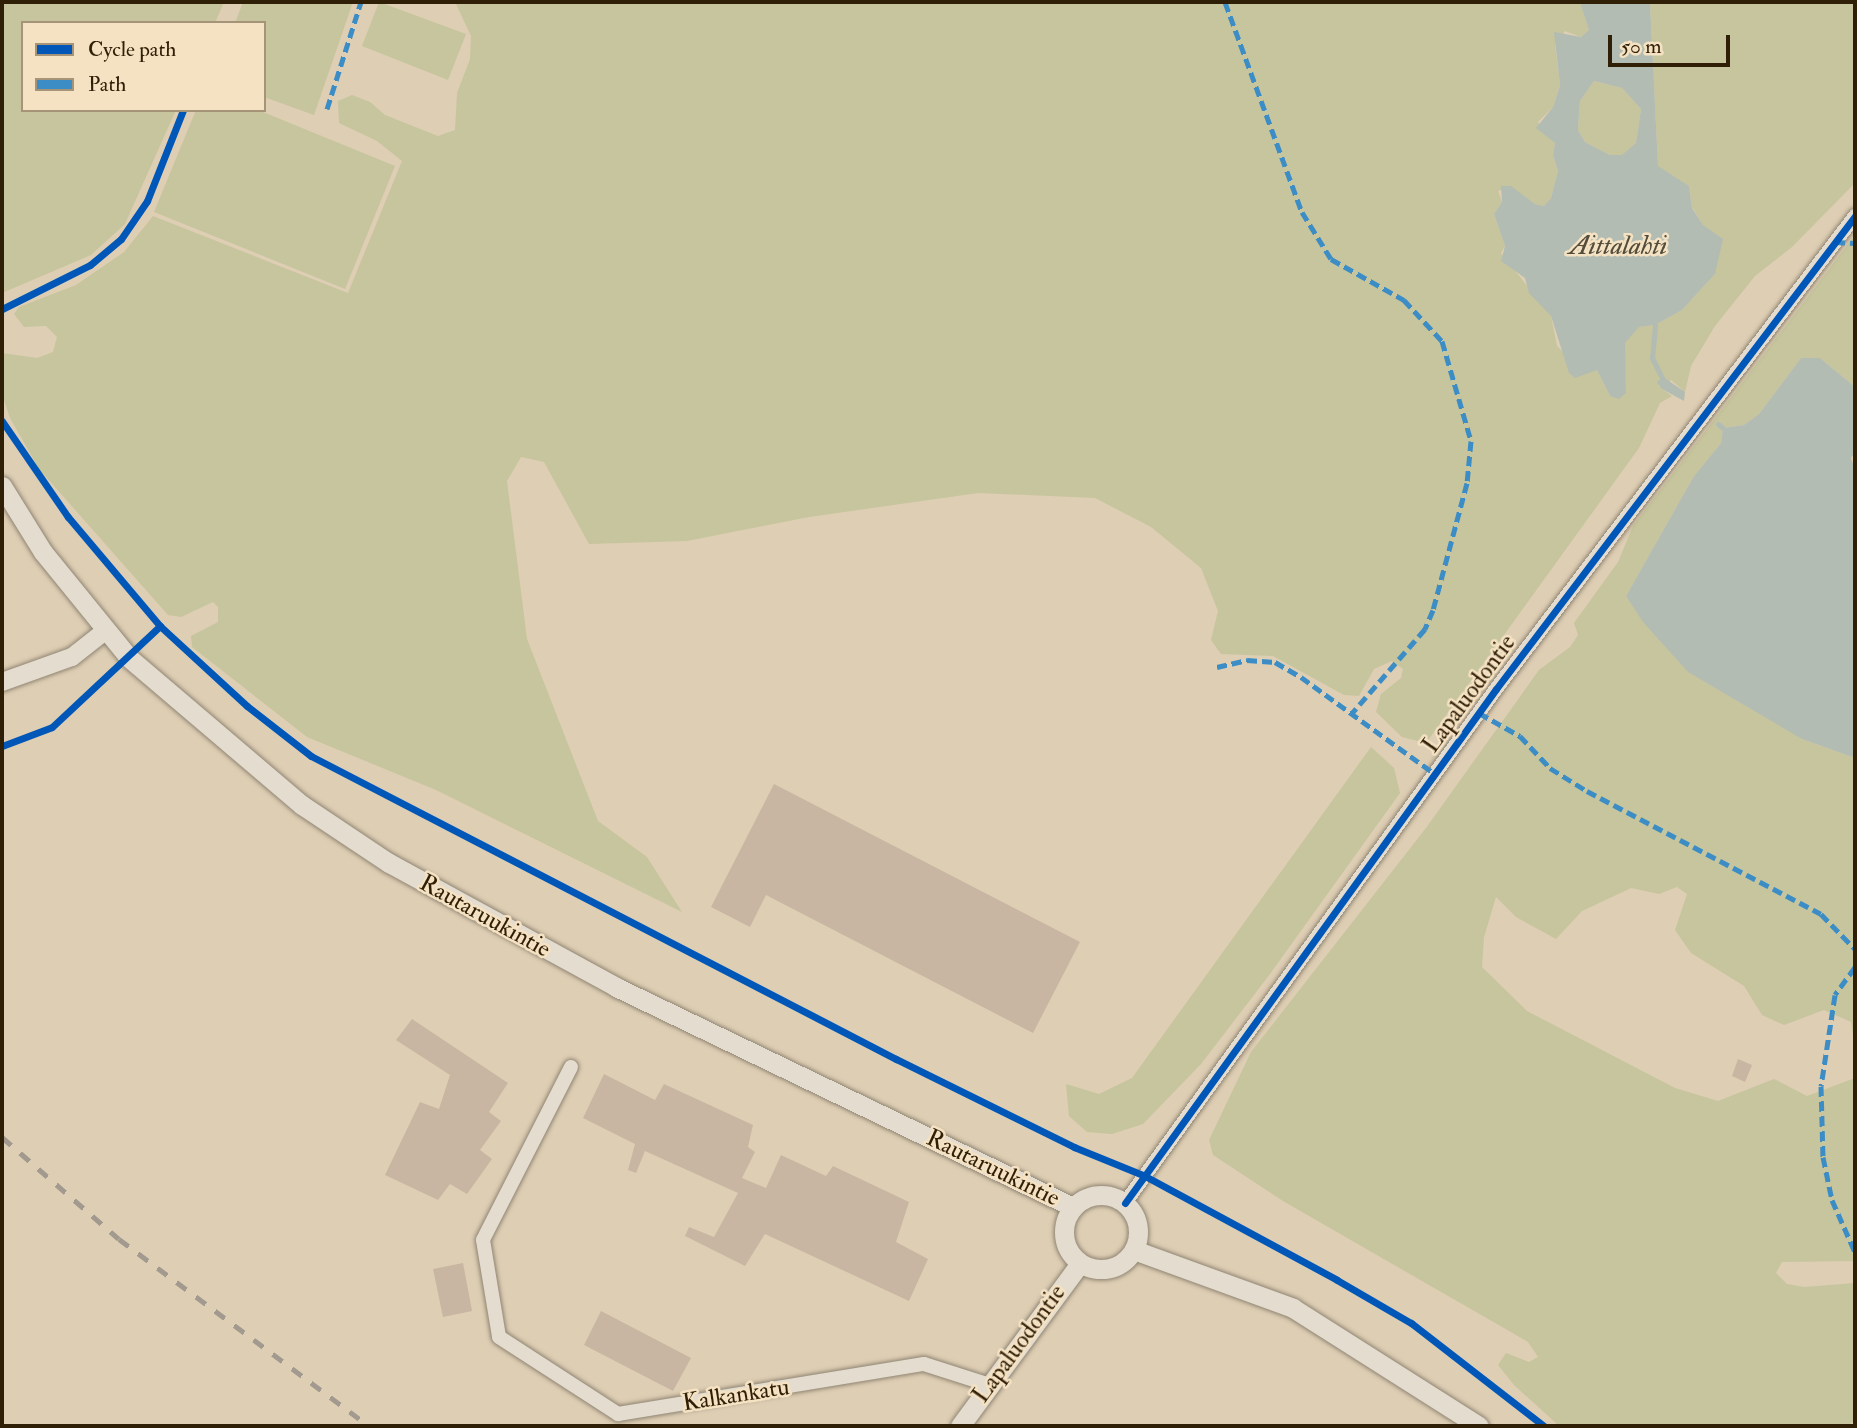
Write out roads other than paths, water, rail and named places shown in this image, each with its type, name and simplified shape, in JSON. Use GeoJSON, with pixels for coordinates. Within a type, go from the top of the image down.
{"type":"FeatureCollection","features":[{"type":"Feature","properties":{"kind":"main road","name":"Rautaruukintie"},"geometry":{"type":"LineString","coordinates":[[2,486],[43,552],[105,631],[140,667],[302,805],[389,863],[616,987],[1073,1207]]}},
{"type":"Feature","properties":{"kind":"main road"},"geometry":{"type":"LineString","coordinates":[[1093,1195],[1115,1197],[1125,1203],[1138,1225],[1134,1250],[1116,1266],[1104,1269],[1080,1263],[1066,1243],[1064,1230],[1073,1207],[1093,1195]]}},
{"type":"Feature","properties":{"kind":"main road"},"geometry":{"type":"LineString","coordinates":[[1134,1250],[1293,1308],[1479,1426]]}},
{"type":"Feature","properties":{"kind":"main road","name":"Lapaluodontie"},"geometry":{"type":"LineString","coordinates":[[960,1426],[1080,1263]]}},
{"type":"Feature","properties":{"kind":"street","name":"Lapaluodontie"},"geometry":{"type":"LineString","coordinates":[[1125,1203],[1504,678],[1855,216]]}},
{"type":"Feature","properties":{"kind":"street"},"geometry":{"type":"LineString","coordinates":[[2,682],[72,657],[105,631]]}},
{"type":"Feature","properties":{"kind":"street","name":"Kalkankatu"},"geometry":{"type":"LineString","coordinates":[[571,1067],[483,1240],[499,1337],[618,1414],[924,1364],[990,1385]]}},
{"type":"Feature","properties":{"kind":"water","name":"Aittalahti"},"geometry":{"type":"Polygon","coordinates":[[[1569,2],[1650,2],[1658,166],[1689,186],[1692,208],[1703,225],[1723,239],[1715,274],[1682,310],[1655,325],[1639,327],[1625,343],[1626,393],[1619,399],[1610,396],[1597,370],[1575,378],[1569,373],[1551,316],[1529,293],[1525,278],[1501,261],[1505,246],[1494,214],[1502,202],[1501,186],[1511,186],[1535,204],[1544,206],[1551,198],[1558,171],[1553,155],[1555,143],[1536,128],[1553,107],[1560,85],[1554,32],[1581,37],[1589,30],[1580,3],[1569,2]],[[1594,81],[1580,101],[1578,130],[1585,142],[1610,155],[1622,155],[1636,143],[1641,109],[1622,88],[1594,81]]]}},
{"type":"Feature","properties":{"kind":"water"},"geometry":{"type":"Polygon","coordinates":[[[1801,358],[1820,358],[1855,387],[1855,452],[1851,458],[1855,469],[1855,758],[1802,739],[1688,672],[1643,622],[1626,596],[1694,476],[1721,443],[1723,428],[1744,425],[1759,414],[1801,358]]]}},
{"type":"Feature","properties":{"kind":"water"},"geometry":{"type":"Polygon","coordinates":[[[1663,377],[1685,392],[1684,401],[1662,389],[1657,382],[1663,377]]]}},
{"type":"Feature","properties":{"kind":"waterway"},"geometry":{"type":"LineString","coordinates":[[1655,325],[1652,358],[1663,380]]}},
{"type":"Feature","properties":{"kind":"waterway"},"geometry":{"type":"LineString","coordinates":[[1718,424],[1723,428]]}},
{"type":"Feature","properties":{"kind":"railway"},"geometry":{"type":"LineString","coordinates":[[2,1137],[119,1239],[369,1426]]}}]}
